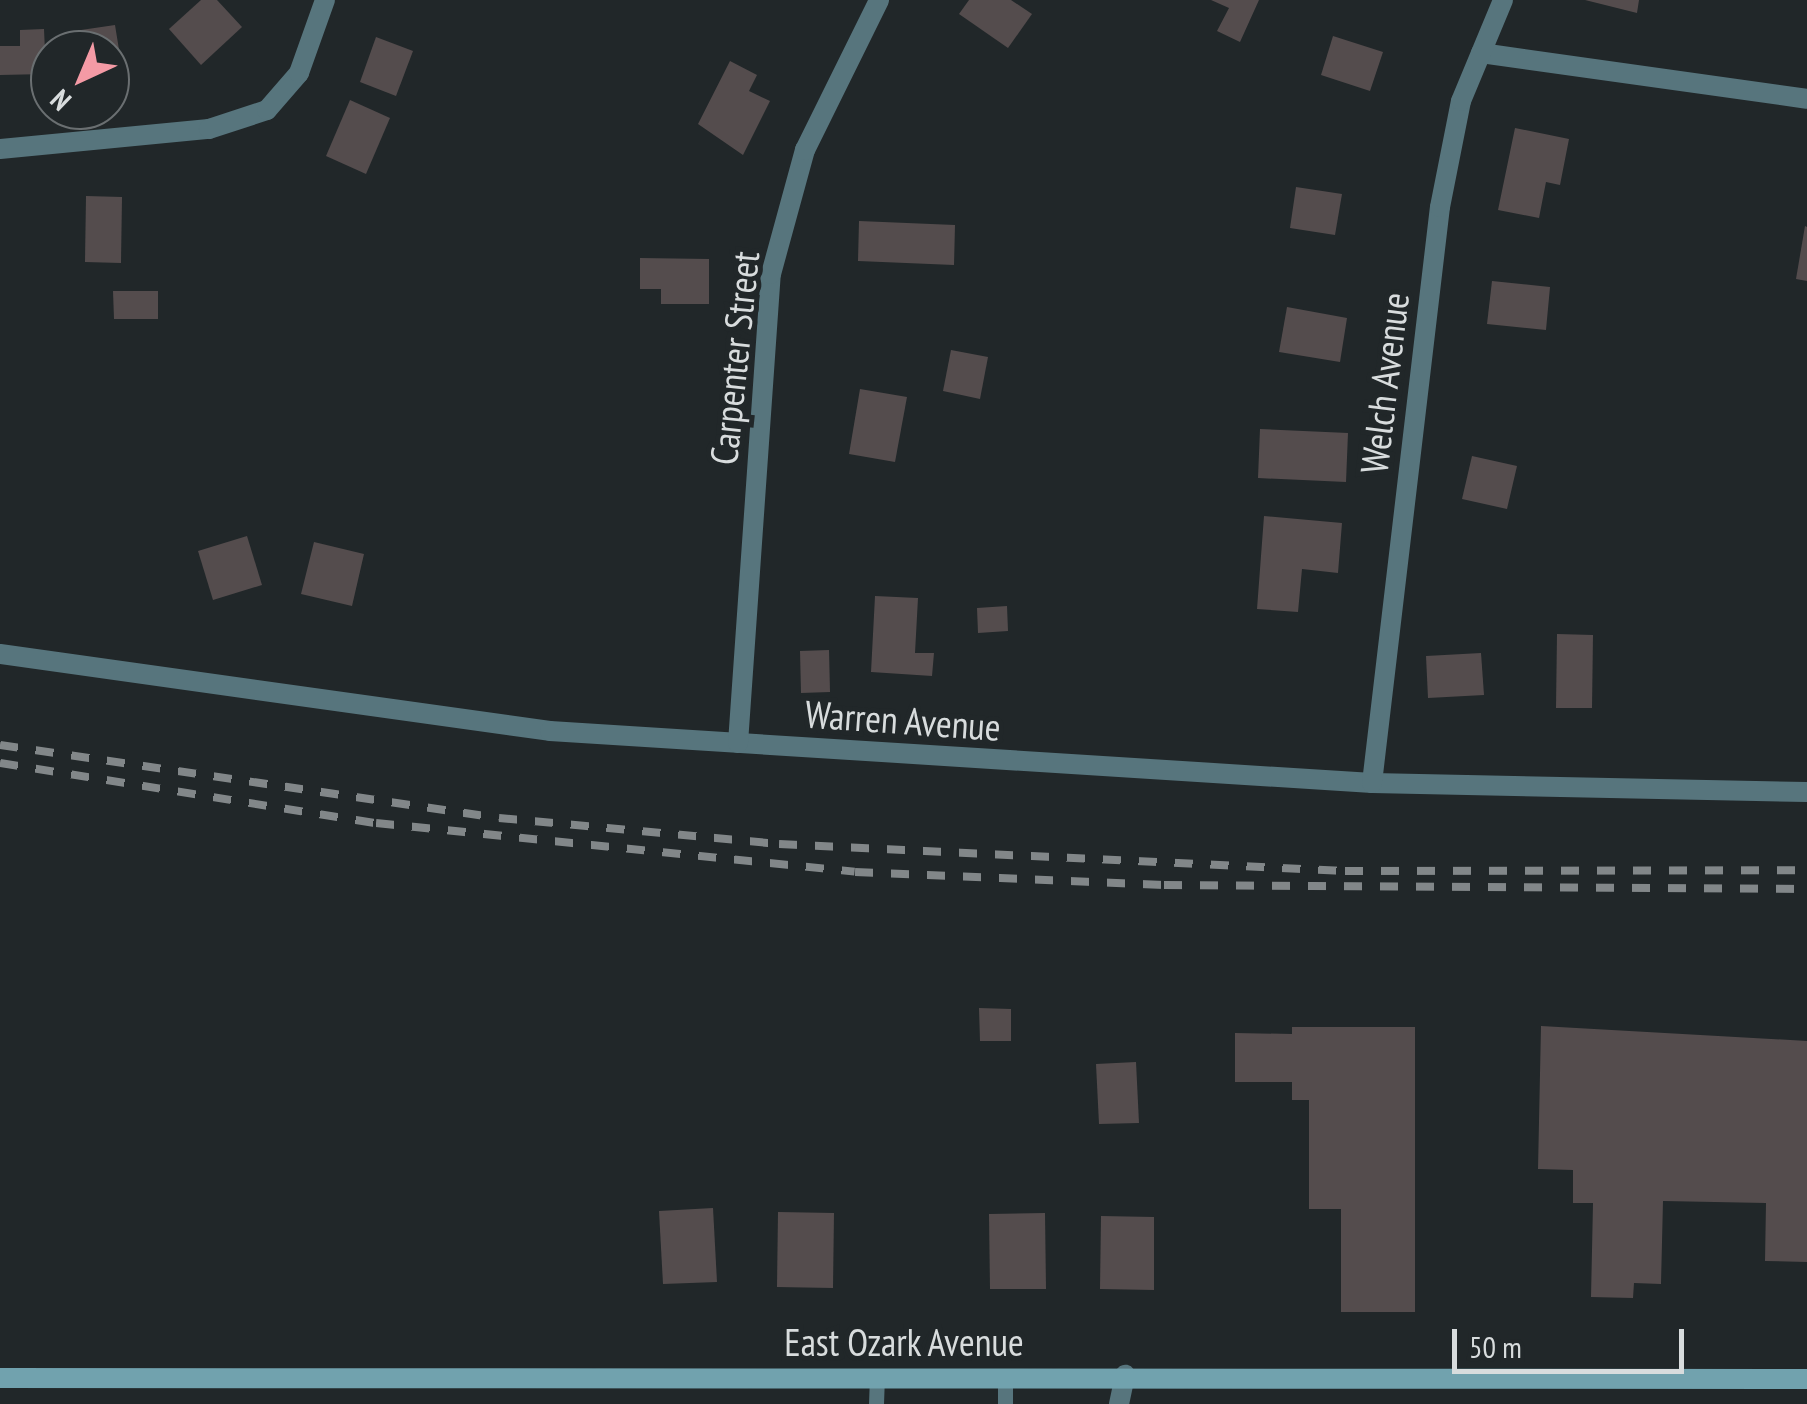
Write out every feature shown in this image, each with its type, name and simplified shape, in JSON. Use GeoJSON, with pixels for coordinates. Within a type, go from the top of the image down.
{"type":"FeatureCollection","features":[{"type":"Feature","properties":{"kind":"main road","name":"East Ozark Avenue"},"geometry":{"type":"LineString","coordinates":[[0,1378],[1807,1379]]}},
{"type":"Feature","properties":{"kind":"street"},"geometry":{"type":"LineString","coordinates":[[0,149],[209,129],[267,110],[299,73],[325,0]]}},
{"type":"Feature","properties":{"kind":"street","name":"Carpenter Street"},"geometry":{"type":"LineString","coordinates":[[738,743],[770,274],[805,150],[878,0]]}},
{"type":"Feature","properties":{"kind":"street","name":"Welch Avenue"},"geometry":{"type":"LineString","coordinates":[[1372,783],[1440,207],[1481,53],[1503,0]]}},
{"type":"Feature","properties":{"kind":"street"},"geometry":{"type":"LineString","coordinates":[[1481,53],[1807,99]]}},
{"type":"Feature","properties":{"kind":"street","name":"Warren Avenue"},"geometry":{"type":"LineString","coordinates":[[0,654],[418,716],[738,743],[1372,783],[1807,792]]}},
{"type":"Feature","properties":{"kind":"street"},"geometry":{"type":"LineString","coordinates":[[1119,1404],[1125,1376]]}},
{"type":"Feature","properties":{"kind":"lane"},"geometry":{"type":"LineString","coordinates":[[876,1404],[877,1376]]}},
{"type":"Feature","properties":{"kind":"lane"},"geometry":{"type":"LineString","coordinates":[[1005,1377],[1005,1404]]}},
{"type":"Feature","properties":{"kind":"building"},"geometry":{"type":"Polygon","coordinates":[[[201,0],[217,0],[242,27],[201,65],[169,29],[201,0]]]}},
{"type":"Feature","properties":{"kind":"building"},"geometry":{"type":"Polygon","coordinates":[[[969,0],[1011,0],[1032,14],[1008,48],[959,14],[969,0]]]}},
{"type":"Feature","properties":{"kind":"building"},"geometry":{"type":"Polygon","coordinates":[[[1211,0],[1259,0],[1240,42],[1217,31],[1229,8],[1211,0]]]}},
{"type":"Feature","properties":{"kind":"building"},"geometry":{"type":"Polygon","coordinates":[[[1585,0],[1639,0],[1637,13],[1585,0]]]}},
{"type":"Feature","properties":{"kind":"building"},"geometry":{"type":"Polygon","coordinates":[[[115,25],[116,30],[81,30],[115,25]]]}},
{"type":"Feature","properties":{"kind":"building"},"geometry":{"type":"Polygon","coordinates":[[[44,29],[30,30],[30,74],[0,75],[0,46],[20,46],[20,30],[44,29]]]}},
{"type":"Feature","properties":{"kind":"building"},"geometry":{"type":"Polygon","coordinates":[[[1333,36],[1383,52],[1370,91],[1321,75],[1333,36]]]}},
{"type":"Feature","properties":{"kind":"building"},"geometry":{"type":"Polygon","coordinates":[[[376,37],[413,51],[396,96],[360,82],[376,37]]]}},
{"type":"Feature","properties":{"kind":"building"},"geometry":{"type":"Polygon","coordinates":[[[730,61],[757,75],[749,91],[770,101],[743,155],[698,124],[730,61]]]}},
{"type":"Feature","properties":{"kind":"building"},"geometry":{"type":"Polygon","coordinates":[[[350,100],[390,118],[366,174],[326,156],[350,100]]]}},
{"type":"Feature","properties":{"kind":"building"},"geometry":{"type":"Polygon","coordinates":[[[1515,128],[1569,139],[1560,185],[1546,182],[1539,218],[1498,210],[1515,128]]]}},
{"type":"Feature","properties":{"kind":"building"},"geometry":{"type":"Polygon","coordinates":[[[1296,187],[1342,194],[1335,235],[1290,228],[1296,187]]]}},
{"type":"Feature","properties":{"kind":"building"},"geometry":{"type":"Polygon","coordinates":[[[86,196],[122,197],[121,263],[85,262],[86,196]]]}},
{"type":"Feature","properties":{"kind":"building"},"geometry":{"type":"Polygon","coordinates":[[[859,221],[955,225],[954,265],[858,261],[859,221]]]}},
{"type":"Feature","properties":{"kind":"building"},"geometry":{"type":"Polygon","coordinates":[[[1807,227],[1807,281],[1796,279],[1807,227]]]}},
{"type":"Feature","properties":{"kind":"building"},"geometry":{"type":"Polygon","coordinates":[[[640,258],[709,259],[709,304],[661,304],[661,289],[640,289],[640,258]]]}},
{"type":"Feature","properties":{"kind":"building"},"geometry":{"type":"Polygon","coordinates":[[[1492,281],[1550,287],[1546,330],[1487,324],[1492,281]]]}},
{"type":"Feature","properties":{"kind":"building"},"geometry":{"type":"Polygon","coordinates":[[[113,291],[158,291],[158,319],[114,319],[113,291]]]}},
{"type":"Feature","properties":{"kind":"building"},"geometry":{"type":"Polygon","coordinates":[[[1287,307],[1347,318],[1340,362],[1279,352],[1287,307]]]}},
{"type":"Feature","properties":{"kind":"building"},"geometry":{"type":"Polygon","coordinates":[[[951,350],[988,357],[980,399],[943,391],[951,350]]]}},
{"type":"Feature","properties":{"kind":"building"},"geometry":{"type":"Polygon","coordinates":[[[860,389],[907,397],[895,462],[849,454],[860,389]]]}},
{"type":"Feature","properties":{"kind":"building"},"geometry":{"type":"Polygon","coordinates":[[[1260,429],[1348,433],[1346,482],[1258,478],[1260,429]]]}},
{"type":"Feature","properties":{"kind":"building"},"geometry":{"type":"Polygon","coordinates":[[[1472,456],[1517,466],[1507,509],[1462,499],[1472,456]]]}},
{"type":"Feature","properties":{"kind":"building"},"geometry":{"type":"Polygon","coordinates":[[[1264,516],[1342,523],[1338,573],[1302,569],[1298,612],[1257,609],[1264,516]]]}},
{"type":"Feature","properties":{"kind":"building"},"geometry":{"type":"Polygon","coordinates":[[[247,536],[262,585],[213,600],[198,551],[247,536]]]}},
{"type":"Feature","properties":{"kind":"building"},"geometry":{"type":"Polygon","coordinates":[[[314,542],[364,554],[352,606],[301,594],[314,542]]]}},
{"type":"Feature","properties":{"kind":"building"},"geometry":{"type":"Polygon","coordinates":[[[875,596],[918,598],[915,653],[934,653],[932,676],[871,672],[875,596]]]}},
{"type":"Feature","properties":{"kind":"building"},"geometry":{"type":"Polygon","coordinates":[[[1007,606],[1008,631],[978,633],[977,608],[1007,606]]]}},
{"type":"Feature","properties":{"kind":"building"},"geometry":{"type":"Polygon","coordinates":[[[1557,634],[1593,635],[1592,708],[1556,708],[1557,634]]]}},
{"type":"Feature","properties":{"kind":"building"},"geometry":{"type":"Polygon","coordinates":[[[829,650],[830,692],[801,693],[800,651],[829,650]]]}},
{"type":"Feature","properties":{"kind":"building"},"geometry":{"type":"Polygon","coordinates":[[[1481,653],[1484,695],[1428,698],[1426,656],[1481,653]]]}},
{"type":"Feature","properties":{"kind":"building"},"geometry":{"type":"Polygon","coordinates":[[[979,1008],[1011,1009],[1011,1041],[980,1041],[979,1008]]]}},
{"type":"Feature","properties":{"kind":"building"},"geometry":{"type":"Polygon","coordinates":[[[1541,1026],[1807,1041],[1807,1262],[1765,1261],[1766,1203],[1663,1201],[1661,1284],[1634,1283],[1633,1298],[1591,1297],[1593,1203],[1573,1203],[1573,1170],[1538,1169],[1541,1026]]]}},
{"type":"Feature","properties":{"kind":"building"},"geometry":{"type":"Polygon","coordinates":[[[1292,1027],[1415,1027],[1415,1312],[1341,1312],[1341,1209],[1309,1209],[1309,1100],[1292,1100],[1292,1082],[1235,1082],[1235,1033],[1292,1034],[1292,1027]]]}},
{"type":"Feature","properties":{"kind":"building"},"geometry":{"type":"Polygon","coordinates":[[[1136,1062],[1139,1123],[1099,1124],[1096,1064],[1136,1062]]]}},
{"type":"Feature","properties":{"kind":"building"},"geometry":{"type":"Polygon","coordinates":[[[713,1208],[717,1282],[663,1284],[659,1211],[713,1208]]]}},
{"type":"Feature","properties":{"kind":"building"},"geometry":{"type":"Polygon","coordinates":[[[778,1212],[834,1213],[833,1288],[777,1287],[778,1212]]]}},
{"type":"Feature","properties":{"kind":"building"},"geometry":{"type":"Polygon","coordinates":[[[1045,1213],[1046,1289],[990,1289],[989,1214],[1045,1213]]]}},
{"type":"Feature","properties":{"kind":"building"},"geometry":{"type":"Polygon","coordinates":[[[1101,1216],[1154,1217],[1154,1290],[1100,1289],[1101,1216]]]}},
{"type":"Feature","properties":{"kind":"railway"},"geometry":{"type":"LineString","coordinates":[[0,745],[499,818],[779,844],[1345,871],[1807,870]]}},
{"type":"Feature","properties":{"kind":"railway"},"geometry":{"type":"LineString","coordinates":[[0,763],[376,823],[855,872],[1164,885],[1807,889]]}}]}
